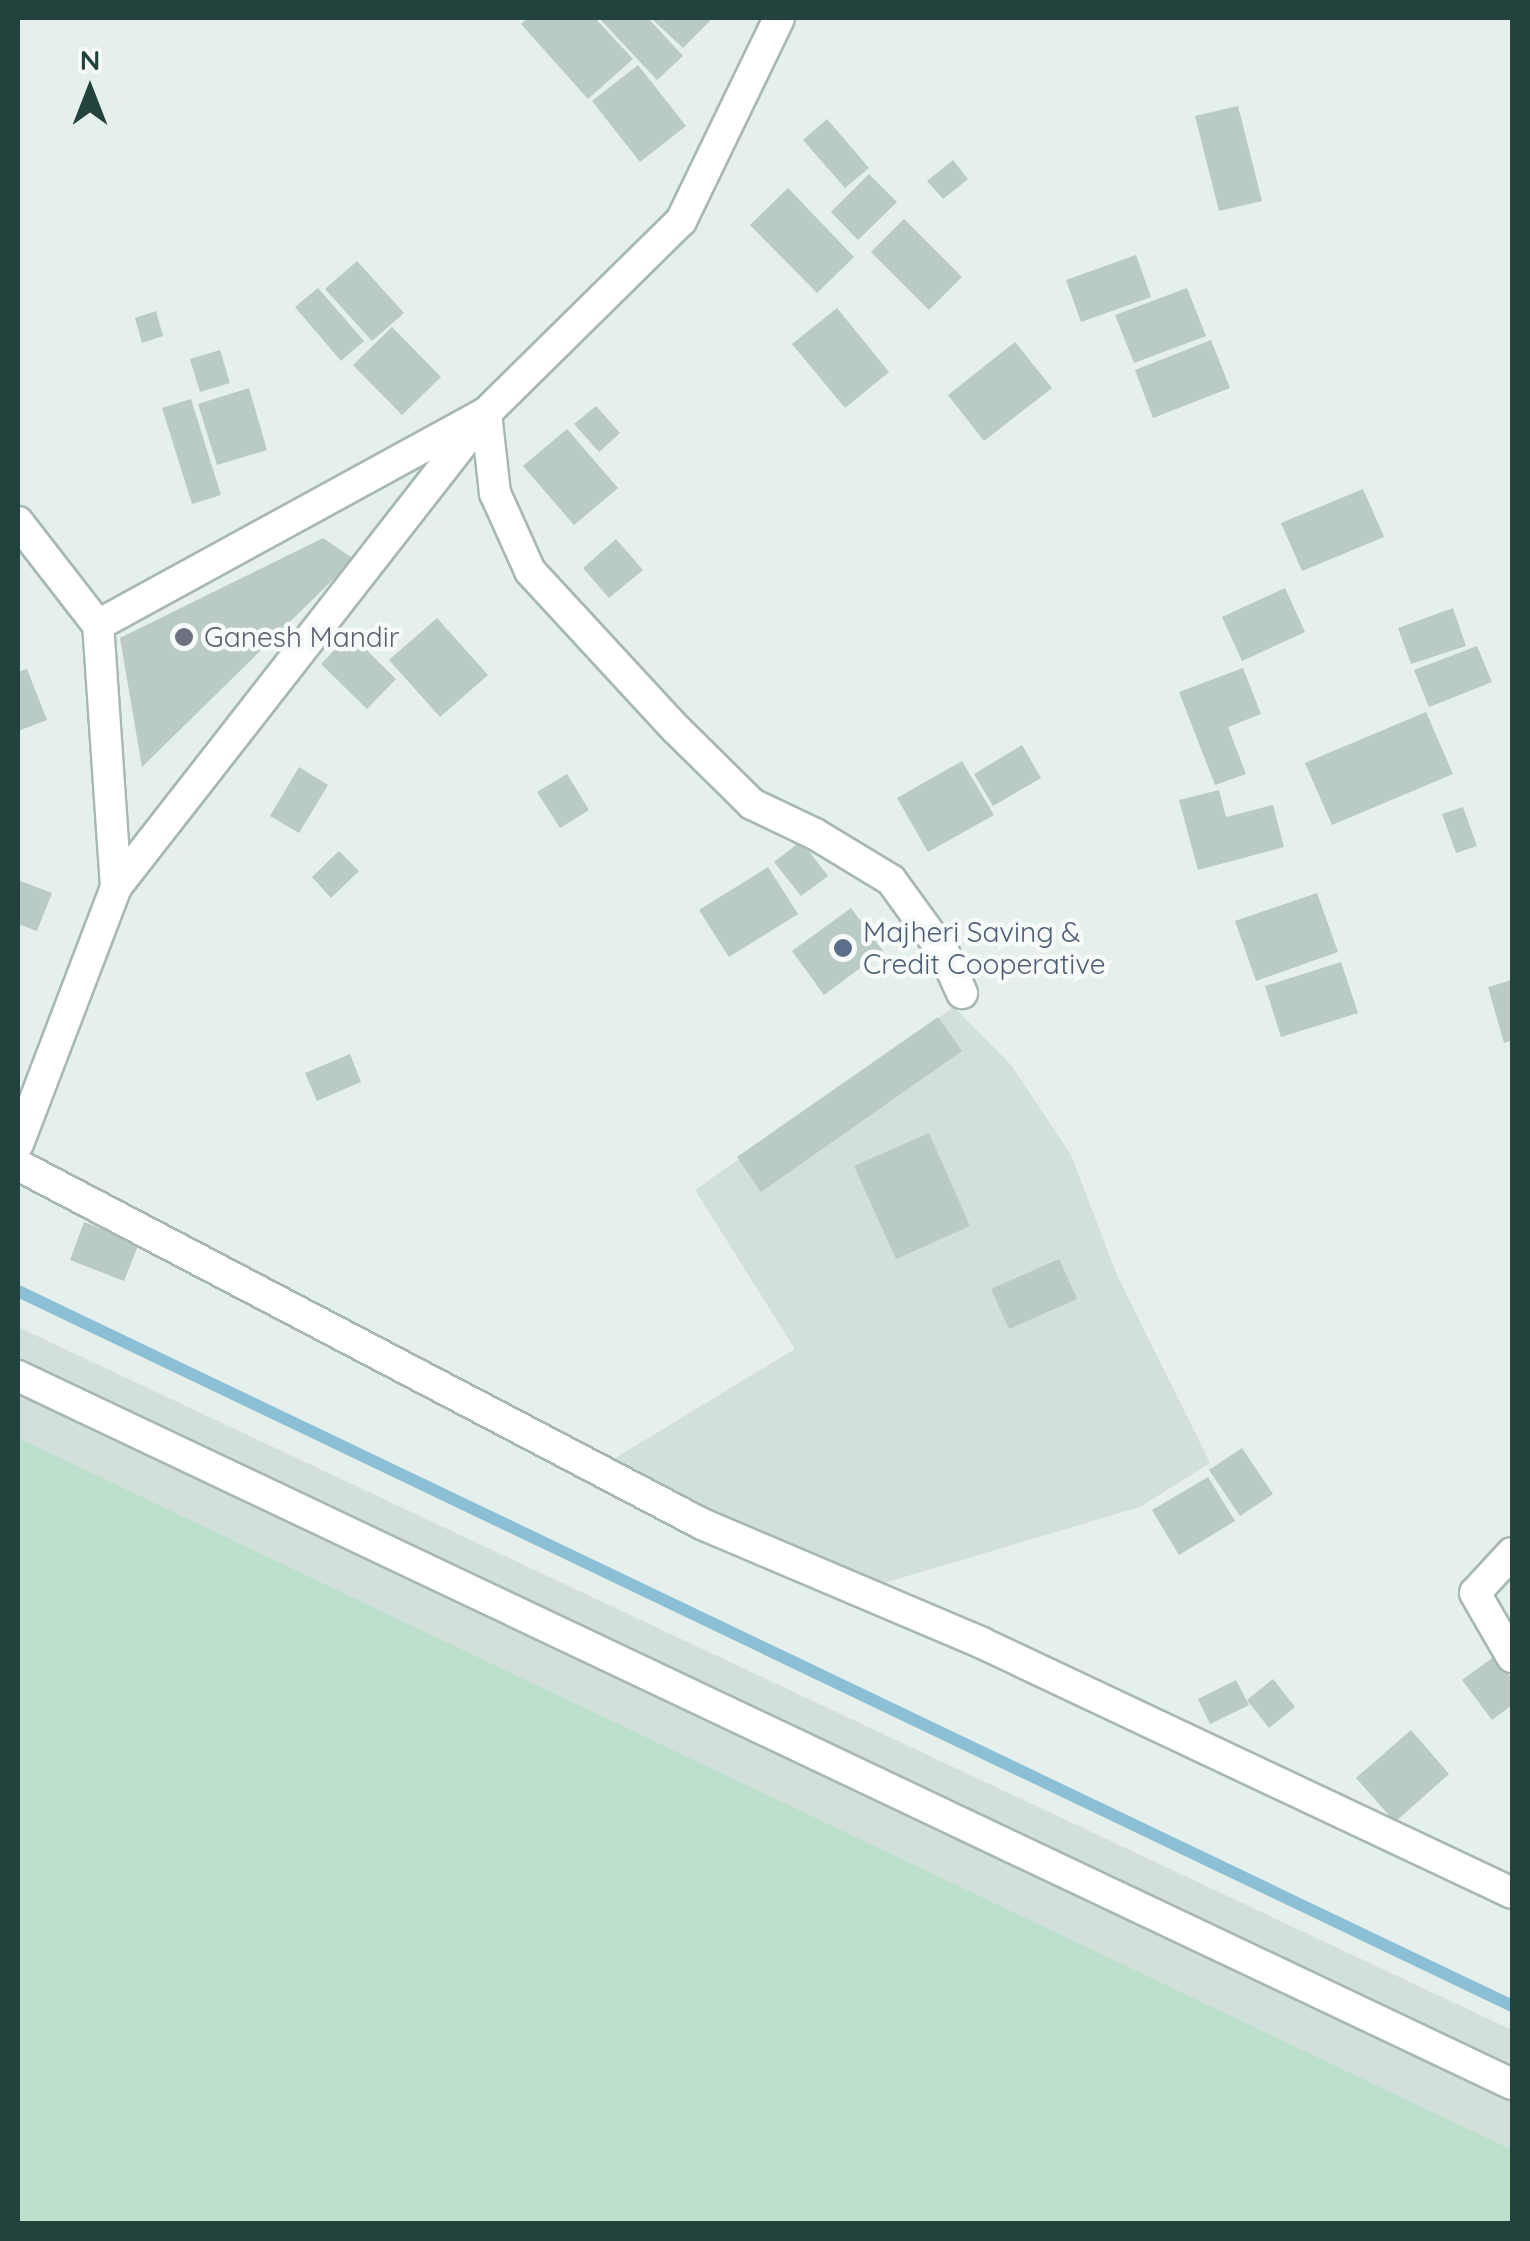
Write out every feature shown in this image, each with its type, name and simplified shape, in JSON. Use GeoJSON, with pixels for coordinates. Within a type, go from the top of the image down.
{"type":"FeatureCollection","features":[{"type":"Feature","properties":{"kind":"street"},"geometry":{"type":"LineString","coordinates":[[18,1144],[116,887],[486,413],[682,221],[780,18]]}},
{"type":"Feature","properties":{"kind":"street"},"geometry":{"type":"LineString","coordinates":[[98,625],[486,413]]}},
{"type":"Feature","properties":{"kind":"street"},"geometry":{"type":"LineString","coordinates":[[486,413],[495,493],[530,571],[676,729],[752,804],[891,880],[944,953],[962,993]]}},
{"type":"Feature","properties":{"kind":"street"},"geometry":{"type":"LineString","coordinates":[[18,522],[98,625],[116,887]]}},
{"type":"Feature","properties":{"kind":"street"},"geometry":{"type":"LineString","coordinates":[[18,1165],[702,1524],[982,1643],[1512,1893]]}},
{"type":"Feature","properties":{"kind":"street"},"geometry":{"type":"LineString","coordinates":[[18,1376],[1512,2084]]}},
{"type":"Feature","properties":{"kind":"street"},"geometry":{"type":"LineString","coordinates":[[1512,1554],[1475,1593],[1512,1657]]}},
{"type":"Feature","properties":{"kind":"shaded area"},"geometry":{"type":"Polygon","coordinates":[[[954,1007],[1011,1065],[1071,1155],[1117,1275],[1210,1463],[1140,1507],[864,1589],[607,1463],[795,1349],[695,1190],[954,1007]]]}},
{"type":"Feature","properties":{"kind":"shaded area"},"geometry":{"type":"Polygon","coordinates":[[[18,1327],[1512,2030],[1512,2223],[18,2223],[18,1327]]]}},
{"type":"Feature","properties":{"kind":"green space"},"geometry":{"type":"Polygon","coordinates":[[[18,1438],[1512,2150],[1512,2223],[18,2223],[18,1438]]]}},
{"type":"Feature","properties":{"kind":"building"},"geometry":{"type":"Polygon","coordinates":[[[528,18],[595,18],[633,59],[588,99],[521,24],[528,18]]]}},
{"type":"Feature","properties":{"kind":"building"},"geometry":{"type":"Polygon","coordinates":[[[599,18],[648,18],[683,56],[657,80],[599,18]]]}},
{"type":"Feature","properties":{"kind":"building"},"geometry":{"type":"Polygon","coordinates":[[[651,18],[707,18],[710,21],[683,48],[651,18]]]}},
{"type":"Feature","properties":{"kind":"building"},"geometry":{"type":"Polygon","coordinates":[[[638,65],[686,126],[640,162],[592,101],[638,65]]]}},
{"type":"Feature","properties":{"kind":"building"},"geometry":{"type":"Polygon","coordinates":[[[1238,106],[1262,201],[1219,211],[1195,116],[1238,106]]]}},
{"type":"Feature","properties":{"kind":"building"},"geometry":{"type":"Polygon","coordinates":[[[827,119],[869,168],[845,188],[803,140],[827,119]]]}},
{"type":"Feature","properties":{"kind":"building"},"geometry":{"type":"Polygon","coordinates":[[[953,160],[968,179],[943,199],[927,181],[953,160]]]}},
{"type":"Feature","properties":{"kind":"building"},"geometry":{"type":"Polygon","coordinates":[[[869,174],[897,202],[858,240],[831,212],[869,174]]]}},
{"type":"Feature","properties":{"kind":"building"},"geometry":{"type":"Polygon","coordinates":[[[788,188],[854,257],[817,293],[750,225],[788,188]]]}},
{"type":"Feature","properties":{"kind":"building"},"geometry":{"type":"Polygon","coordinates":[[[904,219],[962,277],[929,310],[871,252],[904,219]]]}},
{"type":"Feature","properties":{"kind":"building"},"geometry":{"type":"Polygon","coordinates":[[[1136,255],[1151,297],[1081,322],[1066,280],[1136,255]]]}},
{"type":"Feature","properties":{"kind":"building"},"geometry":{"type":"Polygon","coordinates":[[[357,261],[404,313],[372,341],[325,289],[357,261]]]}},
{"type":"Feature","properties":{"kind":"building"},"geometry":{"type":"Polygon","coordinates":[[[318,288],[364,341],[341,361],[295,307],[318,288]]]}},
{"type":"Feature","properties":{"kind":"building"},"geometry":{"type":"Polygon","coordinates":[[[1187,288],[1206,336],[1134,363],[1115,315],[1187,288]]]}},
{"type":"Feature","properties":{"kind":"building"},"geometry":{"type":"Polygon","coordinates":[[[837,308],[889,372],[845,408],[792,344],[837,308]]]}},
{"type":"Feature","properties":{"kind":"building"},"geometry":{"type":"Polygon","coordinates":[[[156,311],[163,336],[142,343],[135,318],[156,311]]]}},
{"type":"Feature","properties":{"kind":"building"},"geometry":{"type":"Polygon","coordinates":[[[392,327],[441,377],[402,415],[353,365],[392,327]]]}},
{"type":"Feature","properties":{"kind":"building"},"geometry":{"type":"Polygon","coordinates":[[[1211,340],[1230,388],[1153,418],[1135,370],[1211,340]]]}},
{"type":"Feature","properties":{"kind":"building"},"geometry":{"type":"Polygon","coordinates":[[[1015,342],[1052,388],[984,441],[948,395],[1015,342]]]}},
{"type":"Feature","properties":{"kind":"building"},"geometry":{"type":"Polygon","coordinates":[[[220,350],[230,383],[200,392],[190,359],[220,350]]]}},
{"type":"Feature","properties":{"kind":"building"},"geometry":{"type":"Polygon","coordinates":[[[249,388],[267,450],[217,465],[198,404],[249,388]]]}},
{"type":"Feature","properties":{"kind":"building"},"geometry":{"type":"Polygon","coordinates":[[[191,399],[221,495],[192,504],[162,408],[191,399]]]}},
{"type":"Feature","properties":{"kind":"building"},"geometry":{"type":"Polygon","coordinates":[[[596,406],[620,433],[599,452],[574,424],[596,406]]]}},
{"type":"Feature","properties":{"kind":"building"},"geometry":{"type":"Polygon","coordinates":[[[567,429],[618,488],[574,525],[523,466],[567,429]]]}},
{"type":"Feature","properties":{"kind":"building"},"geometry":{"type":"Polygon","coordinates":[[[1363,489],[1384,537],[1302,571],[1281,523],[1363,489]]]}},
{"type":"Feature","properties":{"kind":"building"},"geometry":{"type":"Polygon","coordinates":[[[323,538],[354,559],[142,767],[120,638],[323,538]]]}},
{"type":"Feature","properties":{"kind":"building"},"geometry":{"type":"Polygon","coordinates":[[[616,539],[643,570],[609,598],[583,568],[616,539]]]}},
{"type":"Feature","properties":{"kind":"building"},"geometry":{"type":"Polygon","coordinates":[[[1285,588],[1305,632],[1242,661],[1222,617],[1285,588]]]}},
{"type":"Feature","properties":{"kind":"building"},"geometry":{"type":"Polygon","coordinates":[[[1453,608],[1466,646],[1411,664],[1398,628],[1453,608]]]}},
{"type":"Feature","properties":{"kind":"building"},"geometry":{"type":"Polygon","coordinates":[[[437,618],[488,675],[440,717],[389,660],[437,618]]]}},
{"type":"Feature","properties":{"kind":"building"},"geometry":{"type":"Polygon","coordinates":[[[350,634],[396,679],[367,709],[321,664],[350,634]]]}},
{"type":"Feature","properties":{"kind":"building"},"geometry":{"type":"Polygon","coordinates":[[[1477,646],[1492,682],[1429,707],[1414,670],[1477,646]]]}},
{"type":"Feature","properties":{"kind":"building"},"geometry":{"type":"Polygon","coordinates":[[[1243,668],[1261,714],[1228,727],[1246,774],[1215,785],[1179,692],[1243,668]]]}},
{"type":"Feature","properties":{"kind":"building"},"geometry":{"type":"Polygon","coordinates":[[[27,669],[47,720],[18,731],[18,672],[27,669]]]}},
{"type":"Feature","properties":{"kind":"building"},"geometry":{"type":"Polygon","coordinates":[[[1426,712],[1453,774],[1332,825],[1305,763],[1426,712]]]}},
{"type":"Feature","properties":{"kind":"building"},"geometry":{"type":"Polygon","coordinates":[[[1022,745],[1041,778],[993,806],[974,774],[1022,745]]]}},
{"type":"Feature","properties":{"kind":"building"},"geometry":{"type":"Polygon","coordinates":[[[962,761],[994,815],[928,852],[897,798],[962,761]]]}},
{"type":"Feature","properties":{"kind":"building"},"geometry":{"type":"Polygon","coordinates":[[[299,767],[328,785],[299,833],[270,816],[299,767]]]}},
{"type":"Feature","properties":{"kind":"building"},"geometry":{"type":"Polygon","coordinates":[[[567,774],[589,810],[560,828],[537,792],[567,774]]]}},
{"type":"Feature","properties":{"kind":"building"},"geometry":{"type":"Polygon","coordinates":[[[1219,790],[1226,817],[1273,805],[1284,847],[1198,870],[1179,800],[1219,790]]]}},
{"type":"Feature","properties":{"kind":"building"},"geometry":{"type":"Polygon","coordinates":[[[1463,807],[1477,846],[1456,853],[1442,814],[1463,807]]]}},
{"type":"Feature","properties":{"kind":"building"},"geometry":{"type":"Polygon","coordinates":[[[801,841],[828,876],[801,896],[774,862],[801,841]]]}},
{"type":"Feature","properties":{"kind":"building"},"geometry":{"type":"Polygon","coordinates":[[[339,851],[359,871],[331,898],[312,877],[339,851]]]}},
{"type":"Feature","properties":{"kind":"building"},"geometry":{"type":"Polygon","coordinates":[[[768,867],[798,914],[729,957],[699,910],[768,867]]]}},
{"type":"Feature","properties":{"kind":"building"},"geometry":{"type":"Polygon","coordinates":[[[18,880],[52,893],[37,931],[18,924],[18,880]]]}},
{"type":"Feature","properties":{"kind":"building"},"geometry":{"type":"Polygon","coordinates":[[[1317,893],[1338,952],[1256,981],[1235,921],[1317,893]]]}},
{"type":"Feature","properties":{"kind":"building"},"geometry":{"type":"Polygon","coordinates":[[[851,908],[883,951],[824,995],[792,951],[851,908]]]}},
{"type":"Feature","properties":{"kind":"building"},"geometry":{"type":"Polygon","coordinates":[[[1341,962],[1358,1013],[1281,1037],[1265,986],[1341,962]]]}},
{"type":"Feature","properties":{"kind":"building"},"geometry":{"type":"Polygon","coordinates":[[[1512,980],[1512,1040],[1504,1043],[1488,987],[1512,980]]]}},
{"type":"Feature","properties":{"kind":"building"},"geometry":{"type":"Polygon","coordinates":[[[938,1017],[962,1051],[761,1192],[737,1157],[938,1017]]]}},
{"type":"Feature","properties":{"kind":"building"},"geometry":{"type":"Polygon","coordinates":[[[350,1054],[361,1082],[317,1101],[305,1073],[350,1054]]]}},
{"type":"Feature","properties":{"kind":"building"},"geometry":{"type":"Polygon","coordinates":[[[929,1133],[970,1226],[896,1259],[854,1166],[929,1133]]]}},
{"type":"Feature","properties":{"kind":"building"},"geometry":{"type":"Polygon","coordinates":[[[84,1222],[139,1243],[124,1281],[70,1260],[84,1222]]]}},
{"type":"Feature","properties":{"kind":"building"},"geometry":{"type":"Polygon","coordinates":[[[1059,1259],[1077,1299],[1009,1329],[991,1289],[1059,1259]]]}},
{"type":"Feature","properties":{"kind":"building"},"geometry":{"type":"Polygon","coordinates":[[[1242,1448],[1273,1494],[1240,1516],[1209,1470],[1242,1448]]]}},
{"type":"Feature","properties":{"kind":"building"},"geometry":{"type":"Polygon","coordinates":[[[1208,1477],[1235,1521],[1179,1555],[1152,1510],[1208,1477]]]}},
{"type":"Feature","properties":{"kind":"building"},"geometry":{"type":"Polygon","coordinates":[[[1495,1656],[1512,1679],[1512,1705],[1492,1720],[1462,1680],[1495,1656]]]}},
{"type":"Feature","properties":{"kind":"building"},"geometry":{"type":"Polygon","coordinates":[[[1273,1679],[1295,1707],[1269,1728],[1247,1700],[1273,1679]]]}},
{"type":"Feature","properties":{"kind":"building"},"geometry":{"type":"Polygon","coordinates":[[[1236,1680],[1249,1705],[1210,1724],[1198,1699],[1236,1680]]]}},
{"type":"Feature","properties":{"kind":"building"},"geometry":{"type":"Polygon","coordinates":[[[1411,1730],[1449,1774],[1395,1822],[1356,1778],[1411,1730]]]}},
{"type":"Feature","properties":{"kind":"waterway"},"geometry":{"type":"LineString","coordinates":[[18,1291],[1512,2006]]}},
{"type":"Feature","properties":{"kind":"place","name":"Ganesh Mandir"},"geometry":{"type":"Point","coordinates":[184,637]}},
{"type":"Feature","properties":{"kind":"place","name":"Majheri Saving & Credit Cooperative"},"geometry":{"type":"Point","coordinates":[843,948]}}]}
